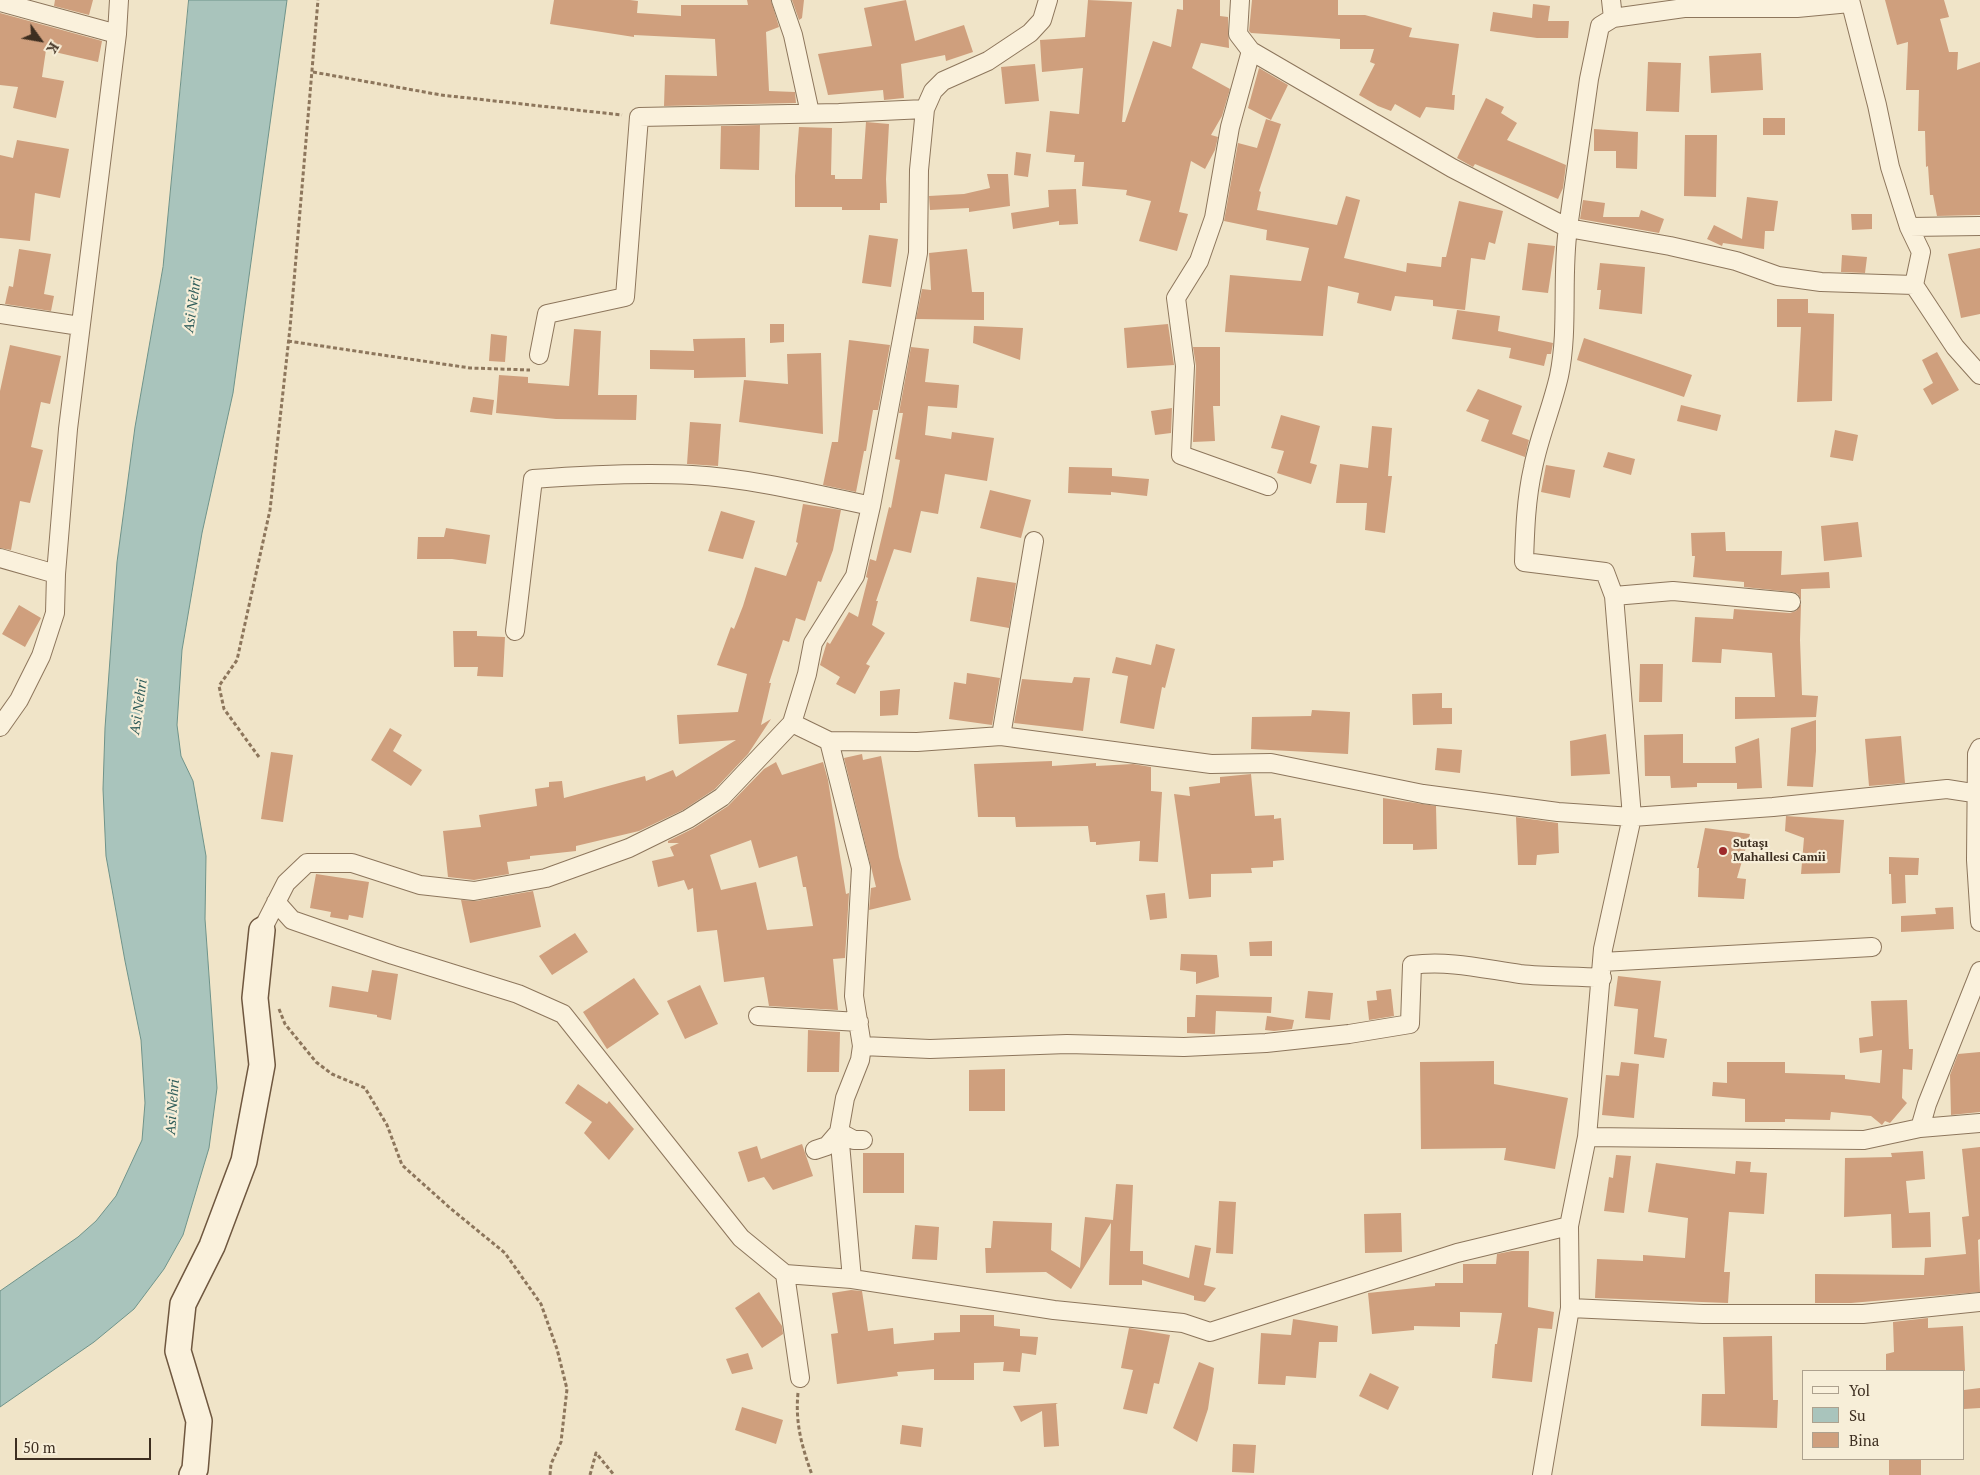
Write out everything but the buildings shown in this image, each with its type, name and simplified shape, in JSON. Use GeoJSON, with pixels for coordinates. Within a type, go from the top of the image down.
{"type":"FeatureCollection","features":[{"type":"Feature","properties":{"kind":"street"},"geometry":{"type":"LineString","coordinates":[[0,727],[19,700],[41,656],[55,613],[56,574],[80,326],[117,34],[119,0]]}},
{"type":"Feature","properties":{"kind":"street"},"geometry":{"type":"LineString","coordinates":[[781,0],[793,35],[810,113]]}},
{"type":"Feature","properties":{"kind":"street"},"geometry":{"type":"LineString","coordinates":[[192,1475],[195,1469],[198,1421],[178,1351],[183,1304],[212,1246],[244,1161],[262,1065],[254,998],[262,930],[286,883],[307,863],[352,863],[420,885],[474,891],[546,878],[629,848],[688,820],[722,797],[792,723],[807,674],[813,642],[855,576],[872,506],[918,253],[919,170],[925,109],[933,91],[943,82],[988,61],[1030,33],[1042,20],[1048,0]]}},
{"type":"Feature","properties":{"kind":"street"},"geometry":{"type":"LineString","coordinates":[[1240,0],[1238,34],[1251,51],[1452,168],[1568,228],[1727,259],[1778,276],[1820,282],[1914,285]]}},
{"type":"Feature","properties":{"kind":"street"},"geometry":{"type":"LineString","coordinates":[[1611,0],[1613,18]]}},
{"type":"Feature","properties":{"kind":"street"},"geometry":{"type":"LineString","coordinates":[[1542,1475],[1570,1308],[1569,1226],[1586,1137],[1603,949],[1632,817],[1614,596],[1605,572],[1524,562],[1525,515],[1533,466],[1559,375],[1564,324],[1564,255],[1589,79],[1600,26],[1613,18],[1684,8],[1797,8],[1850,1],[1877,105],[1890,167],[1909,226],[1921,252],[1914,285],[1955,347],[1980,375]]}},
{"type":"Feature","properties":{"kind":"street"},"geometry":{"type":"LineString","coordinates":[[0,2],[117,34]]}},
{"type":"Feature","properties":{"kind":"street"},"geometry":{"type":"LineString","coordinates":[[1251,51],[1230,128],[1214,218],[1199,261],[1176,298],[1184,366],[1181,455],[1268,486]]}},
{"type":"Feature","properties":{"kind":"street"},"geometry":{"type":"LineString","coordinates":[[539,355],[547,314],[625,297],[639,117],[925,109]]}},
{"type":"Feature","properties":{"kind":"street"},"geometry":{"type":"LineString","coordinates":[[1909,226],[1980,226]]}},
{"type":"Feature","properties":{"kind":"street"},"geometry":{"type":"LineString","coordinates":[[0,314],[80,326]]}},
{"type":"Feature","properties":{"kind":"street"},"geometry":{"type":"LineString","coordinates":[[515,631],[533,479],[602,474],[693,475],[784,488],[872,506]]}},
{"type":"Feature","properties":{"kind":"street"},"geometry":{"type":"LineString","coordinates":[[1001,736],[1034,541]]}},
{"type":"Feature","properties":{"kind":"street"},"geometry":{"type":"LineString","coordinates":[[0,558],[56,574]]}},
{"type":"Feature","properties":{"kind":"street"},"geometry":{"type":"LineString","coordinates":[[1614,596],[1673,591],[1791,602]]}},
{"type":"Feature","properties":{"kind":"street"},"geometry":{"type":"LineString","coordinates":[[792,723],[829,741],[917,742],[1001,736],[1211,764],[1271,763],[1423,794],[1558,812],[1632,817],[1783,806],[1947,789],[1978,793]]}},
{"type":"Feature","properties":{"kind":"street"},"geometry":{"type":"LineString","coordinates":[[829,741],[861,868],[854,996],[862,1046],[860,1060],[845,1098],[840,1132],[852,1278]]}},
{"type":"Feature","properties":{"kind":"street"},"geometry":{"type":"LineString","coordinates":[[1980,748],[1977,754],[1976,860],[1980,922]]}},
{"type":"Feature","properties":{"kind":"street"},"geometry":{"type":"LineString","coordinates":[[276,902],[292,920],[393,955],[518,994],[563,1014],[741,1238],[785,1274],[852,1278],[1054,1310],[1183,1323],[1210,1332],[1457,1252],[1569,1226]]}},
{"type":"Feature","properties":{"kind":"street"},"geometry":{"type":"LineString","coordinates":[[862,1046],[930,1050],[1002,1045],[1184,1047],[1266,1044],[1350,1034],[1410,1024],[1412,965],[1428,962],[1472,966],[1522,974],[1602,970],[1872,947]]}},
{"type":"Feature","properties":{"kind":"street"},"geometry":{"type":"LineString","coordinates":[[1920,1128],[1927,1104],[1980,971]]}},
{"type":"Feature","properties":{"kind":"street"},"geometry":{"type":"LineString","coordinates":[[758,1016],[858,1022]]}},
{"type":"Feature","properties":{"kind":"street"},"geometry":{"type":"LineString","coordinates":[[1586,1137],[1864,1140],[1920,1128],[1980,1123]]}},
{"type":"Feature","properties":{"kind":"street"},"geometry":{"type":"LineString","coordinates":[[840,1132],[854,1140],[863,1140]]}},
{"type":"Feature","properties":{"kind":"street"},"geometry":{"type":"LineString","coordinates":[[815,1150],[826,1146],[840,1132]]}},
{"type":"Feature","properties":{"kind":"street"},"geometry":{"type":"LineString","coordinates":[[785,1274],[800,1378]]}},
{"type":"Feature","properties":{"kind":"street"},"geometry":{"type":"LineString","coordinates":[[1570,1308],[1703,1314],[1863,1314],[1980,1302]]}},
{"type":"Feature","properties":{"kind":"path"},"geometry":{"type":"LineString","coordinates":[[259,757],[224,709],[219,686],[237,660],[270,510],[288,341],[318,0]]}},
{"type":"Feature","properties":{"kind":"path"},"geometry":{"type":"LineString","coordinates":[[313,72],[441,95],[639,117]]}},
{"type":"Feature","properties":{"kind":"path"},"geometry":{"type":"LineString","coordinates":[[288,341],[470,368],[538,370],[539,355]]}},
{"type":"Feature","properties":{"kind":"path"},"geometry":{"type":"LineString","coordinates":[[276,1002],[285,1024],[316,1062],[332,1074],[365,1088],[387,1125],[402,1165],[450,1208],[505,1253],[541,1304],[557,1349],[567,1389],[561,1442],[551,1464],[550,1475]]}},
{"type":"Feature","properties":{"kind":"path"},"geometry":{"type":"LineString","coordinates":[[800,1378],[796,1414],[801,1444],[812,1475]]}},
{"type":"Feature","properties":{"kind":"path"},"geometry":{"type":"LineString","coordinates":[[590,1475],[596,1453],[614,1475]]}},
{"type":"Feature","properties":{"kind":"water","name":"Asi Nehri"},"geometry":{"type":"Polygon","coordinates":[[[189,0],[287,0],[233,393],[202,533],[182,650],[177,725],[181,756],[193,781],[206,856],[205,919],[217,1088],[209,1148],[183,1235],[164,1269],[134,1309],[94,1342],[0,1407],[0,1291],[78,1237],[96,1221],[116,1196],[142,1140],[145,1103],[141,1040],[106,856],[103,789],[105,728],[117,562],[135,427],[163,267],[189,0]]]}},
{"type":"Feature","properties":{"kind":"place","name":"Sutaşı Mahallesi Camii"},"geometry":{"type":"Point","coordinates":[1723,851]}}]}
